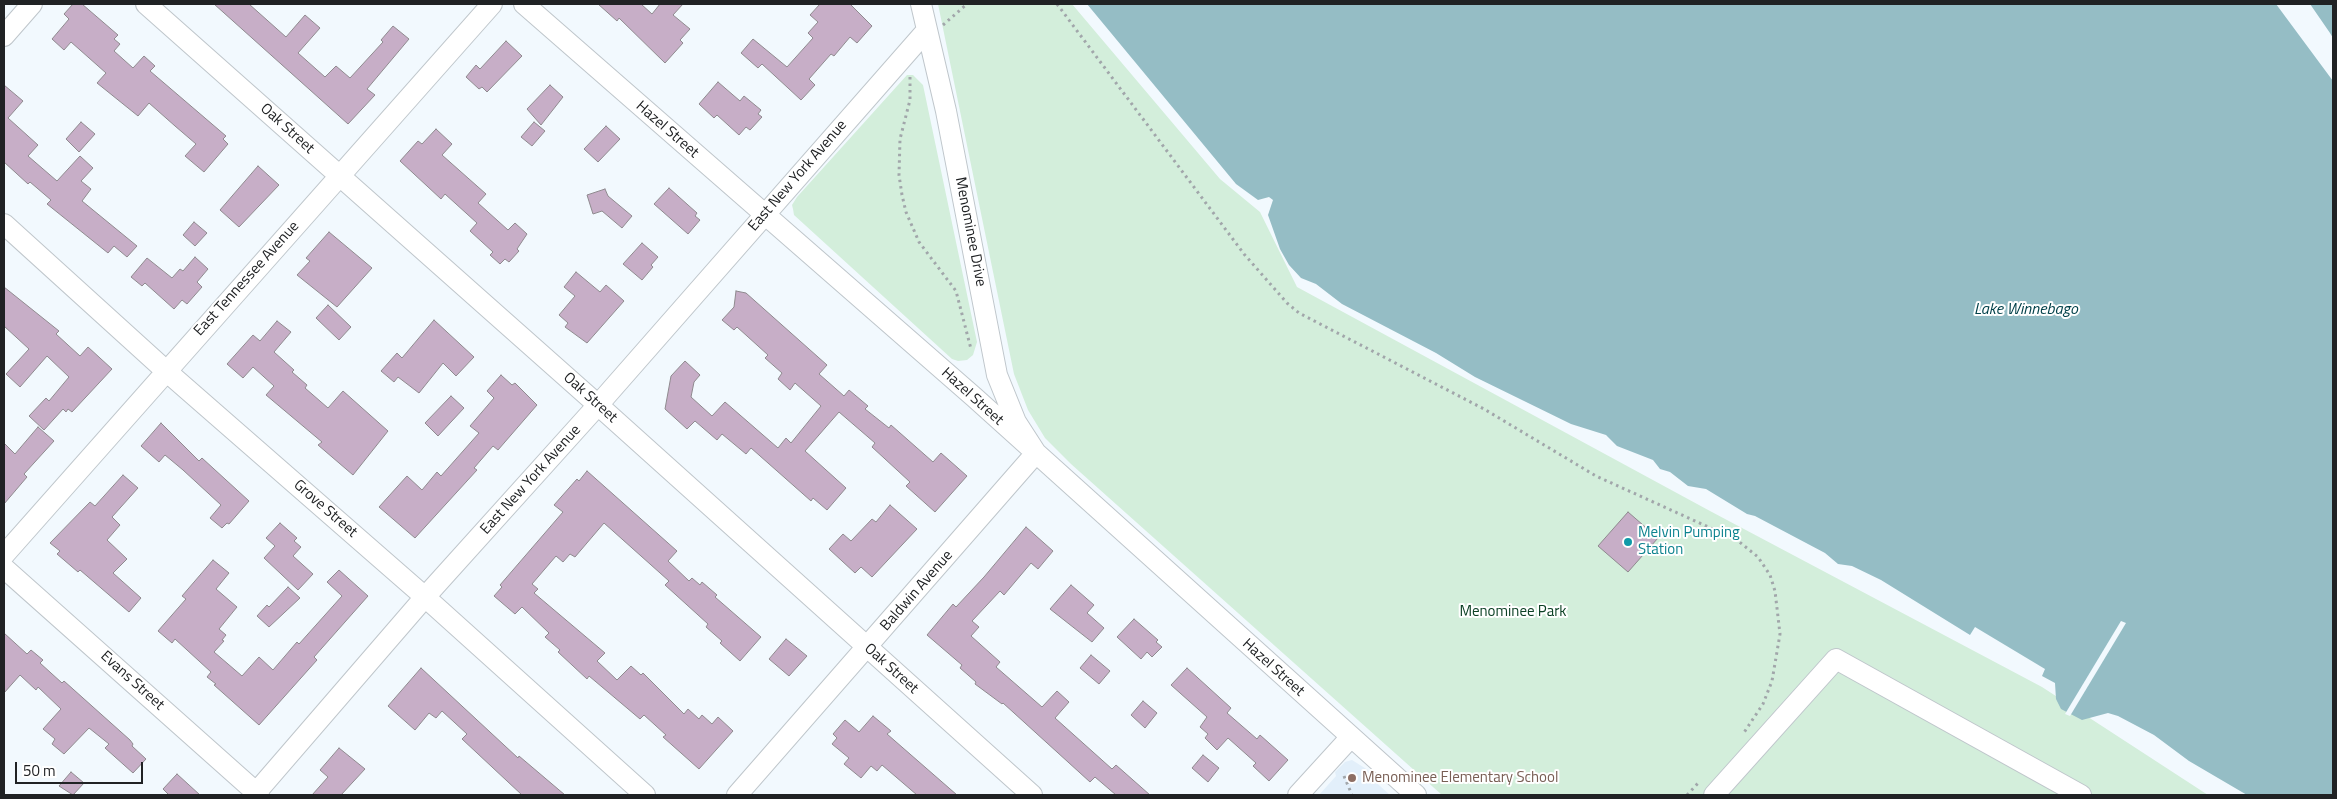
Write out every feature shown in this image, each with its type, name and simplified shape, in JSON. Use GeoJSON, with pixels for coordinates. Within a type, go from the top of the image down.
{"type":"FeatureCollection","features":[{"type":"Feature","properties":{"kind":"street"},"geometry":{"type":"LineString","coordinates":[[4,36],[32,4]]}},
{"type":"Feature","properties":{"kind":"street","name":"Oak Street"},"geometry":{"type":"LineString","coordinates":[[146,4],[598,405],[1032,795]]}},
{"type":"Feature","properties":{"kind":"street","name":"East Tennessee Avenue"},"geometry":{"type":"LineString","coordinates":[[4,555],[165,370],[492,4]]}},
{"type":"Feature","properties":{"kind":"street","name":"Hazel Street"},"geometry":{"type":"LineString","coordinates":[[524,4],[679,142],[765,214],[1036,453],[1350,738],[1416,795]]}},
{"type":"Feature","properties":{"kind":"street","name":"Menominee Drive"},"geometry":{"type":"LineString","coordinates":[[921,4],[946,111],[998,375],[1016,422],[1036,453]]}},
{"type":"Feature","properties":{"kind":"street","name":"East New York Avenue"},"geometry":{"type":"LineString","coordinates":[[256,794],[425,597],[928,33]]}},
{"type":"Feature","properties":{"kind":"street","name":"Grove Street"},"geometry":{"type":"LineString","coordinates":[[4,224],[165,370],[425,597],[645,795]]}},
{"type":"Feature","properties":{"kind":"street","name":"Baldwin Avenue"},"geometry":{"type":"LineString","coordinates":[[737,795],[868,648],[1036,453]]}},
{"type":"Feature","properties":{"kind":"street","name":"Evans Street"},"geometry":{"type":"LineString","coordinates":[[4,568],[256,794]]}},
{"type":"Feature","properties":{"kind":"street"},"geometry":{"type":"LineString","coordinates":[[1714,795],[1836,659],[2081,795]]}},
{"type":"Feature","properties":{"kind":"street"},"geometry":{"type":"LineString","coordinates":[[1298,795],[1350,738]]}},
{"type":"Feature","properties":{"kind":"path"},"geometry":{"type":"LineString","coordinates":[[928,33],[967,4]]}},
{"type":"Feature","properties":{"kind":"path"},"geometry":{"type":"LineString","coordinates":[[1057,4],[1238,247],[1287,303],[1299,313],[1484,409],[1596,476],[1737,540],[1758,557],[1770,575],[1775,591],[1780,634],[1772,681],[1763,704],[1740,737]]}},
{"type":"Feature","properties":{"kind":"path"},"geometry":{"type":"LineString","coordinates":[[910,78],[910,100],[900,139],[899,175],[902,195],[906,212],[920,242],[956,291],[971,349]]}},
{"type":"Feature","properties":{"kind":"path"},"geometry":{"type":"LineString","coordinates":[[1687,795],[1707,774]]}},
{"type":"Feature","properties":{"kind":"path"},"geometry":{"type":"LineString","coordinates":[[1344,776],[1352,795]]}},
{"type":"Feature","properties":{"kind":"shaded area","name":"Menominee Elementary School"},"geometry":{"type":"Polygon","coordinates":[[[1352,760],[1368,770],[1370,777],[1390,795],[1319,795],[1336,776],[1335,772],[1345,762],[1352,760]]]}},
{"type":"Feature","properties":{"kind":"green space","name":"Menominee Park"},"geometry":{"type":"Polygon","coordinates":[[[938,4],[1072,4],[1220,179],[1260,212],[1297,287],[1710,511],[2042,687],[2208,795],[1442,795],[1071,464],[1045,438],[1028,410],[1014,374],[938,4]]]}},
{"type":"Feature","properties":{"kind":"green space"},"geometry":{"type":"Polygon","coordinates":[[[907,75],[913,75],[923,85],[977,342],[973,355],[967,360],[958,361],[952,359],[794,215],[792,205],[797,197],[907,75]]]}},
{"type":"Feature","properties":{"kind":"water","name":"Lake Winnebago"},"geometry":{"type":"Polygon","coordinates":[[[1087,4],[2276,4],[2333,81],[2333,795],[2247,795],[2189,761],[2154,735],[2118,716],[2108,713],[2082,720],[2061,709],[2056,699],[2055,683],[2042,676],[2045,669],[1975,627],[1970,635],[1881,580],[1852,566],[1838,564],[1825,553],[1755,516],[1747,514],[1706,489],[1688,486],[1670,472],[1660,469],[1653,460],[1617,446],[1606,435],[1571,424],[1475,377],[1436,353],[1342,304],[1316,284],[1301,278],[1289,265],[1280,249],[1268,215],[1273,200],[1269,197],[1258,200],[1236,184],[1087,4]]]}},
{"type":"Feature","properties":{"kind":"water"},"geometry":{"type":"Polygon","coordinates":[[[2310,4],[2333,4],[2333,38],[2330,33],[2310,4]]]}},
{"type":"Feature","properties":{"kind":"pier"},"geometry":{"type":"Polygon","coordinates":[[[2121,621],[2126,623],[2070,716],[2065,714],[2121,621]]]}},
{"type":"Feature","properties":{"kind":"building"},"geometry":{"type":"Polygon","coordinates":[[[73,4],[82,4],[118,35],[114,39],[120,44],[114,51],[133,68],[144,56],[155,66],[150,71],[226,136],[223,139],[228,144],[204,172],[185,156],[196,144],[149,103],[138,116],[97,83],[106,73],[71,42],[64,50],[52,39],[69,19],[64,14],[73,4]]]}},
{"type":"Feature","properties":{"kind":"building"},"geometry":{"type":"Polygon","coordinates":[[[214,4],[249,4],[286,37],[305,15],[320,28],[298,53],[325,77],[336,66],[350,78],[383,42],[381,40],[393,26],[409,39],[367,89],[375,95],[348,124],[214,4]]]}},
{"type":"Feature","properties":{"kind":"building"},"geometry":{"type":"Polygon","coordinates":[[[598,4],[641,4],[652,14],[660,4],[683,4],[673,15],[690,29],[680,40],[683,43],[665,63],[619,18],[617,21],[598,4]]]}},
{"type":"Feature","properties":{"kind":"building"},"geometry":{"type":"Polygon","coordinates":[[[820,4],[850,4],[872,26],[857,43],[850,37],[834,56],[831,54],[809,79],[815,85],[801,100],[762,64],[758,68],[741,53],[753,39],[787,67],[813,38],[808,33],[818,22],[810,15],[820,4]]]}},
{"type":"Feature","properties":{"kind":"building"},"geometry":{"type":"Polygon","coordinates":[[[506,41],[522,56],[487,92],[482,87],[479,89],[466,77],[476,65],[480,69],[506,41]]]}},
{"type":"Feature","properties":{"kind":"building"},"geometry":{"type":"Polygon","coordinates":[[[718,82],[740,101],[744,96],[761,110],[758,114],[762,117],[750,130],[746,127],[739,135],[717,115],[714,118],[699,104],[718,82]]]}},
{"type":"Feature","properties":{"kind":"building"},"geometry":{"type":"Polygon","coordinates":[[[4,85],[23,101],[8,118],[38,145],[28,156],[57,181],[80,156],[93,168],[81,181],[91,189],[82,201],[137,246],[127,257],[114,246],[108,253],[47,204],[51,200],[30,182],[28,184],[4,162],[4,85]]]}},
{"type":"Feature","properties":{"kind":"building"},"geometry":{"type":"Polygon","coordinates":[[[550,85],[563,97],[541,125],[527,109],[550,85]]]}},
{"type":"Feature","properties":{"kind":"building"},"geometry":{"type":"Polygon","coordinates":[[[81,122],[95,134],[79,152],[66,139],[81,122]]]}},
{"type":"Feature","properties":{"kind":"building"},"geometry":{"type":"Polygon","coordinates":[[[534,122],[545,131],[532,146],[521,137],[534,122]]]}},
{"type":"Feature","properties":{"kind":"building"},"geometry":{"type":"Polygon","coordinates":[[[606,126],[620,139],[598,162],[584,149],[606,126]]]}},
{"type":"Feature","properties":{"kind":"building"},"geometry":{"type":"Polygon","coordinates":[[[436,129],[452,144],[442,155],[486,194],[478,203],[508,230],[515,223],[527,234],[517,249],[519,251],[509,262],[505,259],[500,264],[490,255],[493,252],[470,231],[477,223],[445,194],[441,199],[400,161],[418,141],[422,144],[436,129]]]}},
{"type":"Feature","properties":{"kind":"building"},"geometry":{"type":"Polygon","coordinates":[[[258,166],[279,185],[239,227],[220,210],[258,166]]]}},
{"type":"Feature","properties":{"kind":"building"},"geometry":{"type":"Polygon","coordinates":[[[669,188],[697,213],[695,216],[700,220],[688,234],[654,204],[669,188]]]}},
{"type":"Feature","properties":{"kind":"building"},"geometry":{"type":"Polygon","coordinates":[[[605,189],[608,196],[632,216],[622,228],[602,211],[593,214],[587,195],[605,189]]]}},
{"type":"Feature","properties":{"kind":"building"},"geometry":{"type":"Polygon","coordinates":[[[194,222],[207,233],[195,246],[183,235],[194,222]]]}},
{"type":"Feature","properties":{"kind":"building"},"geometry":{"type":"Polygon","coordinates":[[[329,232],[372,268],[337,307],[297,275],[310,261],[306,258],[329,232]]]}},
{"type":"Feature","properties":{"kind":"building"},"geometry":{"type":"Polygon","coordinates":[[[642,243],[658,257],[651,265],[653,267],[642,280],[623,264],[642,243]]]}},
{"type":"Feature","properties":{"kind":"building"},"geometry":{"type":"Polygon","coordinates":[[[195,257],[208,269],[197,282],[202,287],[187,304],[182,300],[174,309],[145,283],[142,286],[131,277],[147,258],[172,278],[180,269],[183,271],[195,257]]]}},
{"type":"Feature","properties":{"kind":"building"},"geometry":{"type":"Polygon","coordinates":[[[576,272],[600,292],[606,285],[624,301],[587,343],[565,327],[568,323],[559,315],[575,296],[564,287],[576,272]]]}},
{"type":"Feature","properties":{"kind":"building"},"geometry":{"type":"Polygon","coordinates":[[[4,287],[59,331],[56,334],[80,356],[88,347],[112,369],[72,412],[68,409],[66,412],[63,409],[44,430],[29,416],[46,398],[49,401],[69,377],[47,356],[20,387],[6,374],[29,349],[4,326],[4,287]]]}},
{"type":"Feature","properties":{"kind":"building"},"geometry":{"type":"Polygon","coordinates":[[[736,291],[746,293],[827,365],[819,374],[844,396],[849,390],[868,406],[865,409],[889,428],[891,425],[933,462],[941,453],[967,476],[935,512],[906,486],[910,482],[872,447],[875,443],[839,412],[805,451],[846,488],[827,510],[813,498],[811,501],[751,448],[746,454],[722,434],[717,440],[695,421],[687,429],[665,409],[671,376],[685,361],[700,375],[694,382],[691,397],[712,416],[725,402],[778,448],[786,438],[791,443],[821,406],[795,383],[790,390],[778,379],[782,373],[765,358],[768,355],[737,327],[734,330],[722,320],[734,307],[736,291]]]}},
{"type":"Feature","properties":{"kind":"building"},"geometry":{"type":"Polygon","coordinates":[[[328,305],[351,327],[339,340],[316,318],[328,305]]]}},
{"type":"Feature","properties":{"kind":"building"},"geometry":{"type":"Polygon","coordinates":[[[434,320],[474,357],[456,376],[443,363],[419,393],[398,377],[394,382],[381,371],[397,353],[402,358],[434,320]]]}},
{"type":"Feature","properties":{"kind":"building"},"geometry":{"type":"Polygon","coordinates":[[[277,321],[291,332],[274,352],[307,385],[305,388],[328,408],[343,391],[388,431],[353,475],[318,445],[322,442],[266,395],[274,386],[253,367],[243,378],[227,364],[253,335],[260,341],[277,321]]]}},
{"type":"Feature","properties":{"kind":"building"},"geometry":{"type":"Polygon","coordinates":[[[501,375],[512,385],[515,383],[537,405],[498,450],[493,446],[474,468],[477,470],[415,538],[379,507],[407,476],[422,490],[437,472],[441,476],[479,433],[470,426],[494,398],[487,391],[501,375]]]}},
{"type":"Feature","properties":{"kind":"building"},"geometry":{"type":"Polygon","coordinates":[[[451,396],[464,408],[438,436],[425,423],[451,396]]]}},
{"type":"Feature","properties":{"kind":"building"},"geometry":{"type":"Polygon","coordinates":[[[161,423],[199,461],[202,458],[249,501],[229,524],[227,523],[222,528],[210,518],[221,505],[183,470],[165,455],[159,462],[141,446],[161,423]]]}},
{"type":"Feature","properties":{"kind":"building"},"geometry":{"type":"Polygon","coordinates":[[[38,427],[54,441],[24,474],[27,477],[4,504],[4,443],[15,454],[38,427]]]}},
{"type":"Feature","properties":{"kind":"building"},"geometry":{"type":"Polygon","coordinates":[[[587,471],[677,551],[668,561],[689,581],[692,578],[700,585],[702,582],[717,595],[715,597],[761,637],[740,661],[706,627],[708,624],[665,585],[669,581],[604,523],[575,557],[570,554],[563,562],[556,556],[532,584],[538,589],[534,593],[605,653],[597,661],[617,680],[631,666],[641,675],[643,673],[684,714],[688,709],[699,719],[702,715],[712,724],[718,717],[733,731],[699,769],[663,737],[666,735],[644,715],[640,719],[589,676],[587,679],[558,652],[560,650],[545,637],[549,633],[522,607],[515,614],[494,596],[502,587],[500,585],[563,512],[554,505],[577,479],[579,481],[587,471]]]}},
{"type":"Feature","properties":{"kind":"building"},"geometry":{"type":"Polygon","coordinates":[[[123,475],[138,488],[112,517],[120,525],[107,540],[127,559],[113,573],[141,598],[129,612],[80,570],[78,572],[57,554],[60,551],[50,543],[90,502],[95,506],[123,475]]]}},
{"type":"Feature","properties":{"kind":"building"},"geometry":{"type":"Polygon","coordinates":[[[890,505],[917,529],[872,577],[861,567],[855,573],[829,549],[843,534],[851,541],[872,519],[876,522],[890,505]]]}},
{"type":"Feature","properties":{"kind":"building","name":"Melvin Pumping Station"},"geometry":{"type":"Polygon","coordinates":[[[1628,512],[1658,538],[1628,572],[1598,546],[1628,512]]]}},
{"type":"Feature","properties":{"kind":"building"},"geometry":{"type":"Polygon","coordinates":[[[280,523],[297,538],[294,541],[301,547],[293,556],[313,574],[298,590],[264,558],[275,546],[266,538],[280,523]]]}},
{"type":"Feature","properties":{"kind":"building"},"geometry":{"type":"Polygon","coordinates":[[[1026,527],[1053,551],[1038,569],[1031,563],[1004,595],[1000,591],[972,621],[979,627],[971,636],[1000,662],[996,667],[1042,707],[1057,691],[1069,702],[1055,718],[1112,769],[1116,765],[1150,795],[1116,795],[1095,777],[1090,782],[1003,703],[975,684],[976,682],[960,668],[962,665],[927,635],[953,604],[956,607],[984,577],[1026,527]]]}},
{"type":"Feature","properties":{"kind":"building"},"geometry":{"type":"Polygon","coordinates":[[[213,560],[229,573],[216,589],[237,607],[219,629],[226,635],[222,640],[224,641],[214,652],[242,676],[259,657],[273,670],[297,642],[299,644],[342,596],[327,582],[339,570],[368,596],[314,657],[317,660],[259,725],[214,685],[216,684],[207,677],[211,672],[175,639],[172,643],[158,631],[186,599],[182,596],[213,560]]]}},
{"type":"Feature","properties":{"kind":"building"},"geometry":{"type":"Polygon","coordinates":[[[1071,585],[1094,605],[1087,613],[1104,628],[1092,642],[1050,609],[1071,585]]]}},
{"type":"Feature","properties":{"kind":"building"},"geometry":{"type":"Polygon","coordinates":[[[288,587],[300,598],[269,627],[257,616],[267,605],[269,607],[288,587]]]}},
{"type":"Feature","properties":{"kind":"building"},"geometry":{"type":"Polygon","coordinates":[[[1134,619],[1158,640],[1156,642],[1162,647],[1152,657],[1147,652],[1141,659],[1117,637],[1134,619]]]}},
{"type":"Feature","properties":{"kind":"building"},"geometry":{"type":"Polygon","coordinates":[[[4,633],[27,654],[31,650],[43,660],[40,663],[62,683],[64,681],[130,740],[133,744],[132,746],[146,759],[133,773],[105,748],[109,744],[89,728],[64,754],[52,744],[55,739],[43,729],[61,709],[38,687],[36,690],[20,675],[4,693],[4,633]]]}},
{"type":"Feature","properties":{"kind":"building"},"geometry":{"type":"Polygon","coordinates":[[[786,639],[807,656],[789,676],[769,659],[786,639]]]}},
{"type":"Feature","properties":{"kind":"building"},"geometry":{"type":"Polygon","coordinates":[[[1091,655],[1110,671],[1099,684],[1080,668],[1091,655]]]}},
{"type":"Feature","properties":{"kind":"building"},"geometry":{"type":"Polygon","coordinates":[[[421,668],[518,758],[519,756],[565,795],[522,795],[462,739],[467,734],[442,711],[436,718],[429,713],[415,730],[388,706],[421,668]]]}},
{"type":"Feature","properties":{"kind":"building"},"geometry":{"type":"Polygon","coordinates":[[[1187,668],[1231,708],[1227,713],[1257,739],[1260,735],[1288,760],[1269,781],[1253,766],[1256,763],[1228,738],[1217,750],[1205,738],[1208,734],[1200,727],[1207,717],[1171,685],[1187,668]]]}},
{"type":"Feature","properties":{"kind":"building"},"geometry":{"type":"Polygon","coordinates":[[[1143,701],[1157,713],[1145,728],[1131,715],[1143,701]]]}},
{"type":"Feature","properties":{"kind":"building"},"geometry":{"type":"Polygon","coordinates":[[[873,716],[891,731],[887,734],[957,795],[917,795],[882,765],[877,771],[871,766],[861,778],[844,764],[849,758],[832,744],[837,738],[833,734],[845,720],[859,732],[873,716]]]}},
{"type":"Feature","properties":{"kind":"building"},"geometry":{"type":"Polygon","coordinates":[[[339,748],[365,769],[341,795],[312,795],[328,777],[320,770],[339,748]]]}},
{"type":"Feature","properties":{"kind":"building"},"geometry":{"type":"Polygon","coordinates":[[[1203,755],[1219,768],[1208,782],[1192,768],[1203,755]]]}},
{"type":"Feature","properties":{"kind":"building"},"geometry":{"type":"Polygon","coordinates":[[[71,772],[84,783],[73,795],[59,786],[71,772]]]}},
{"type":"Feature","properties":{"kind":"building"},"geometry":{"type":"Polygon","coordinates":[[[177,774],[200,795],[169,795],[163,789],[177,774]]]}},
{"type":"Feature","properties":{"kind":"place","name":"Melvin Pumping Station"},"geometry":{"type":"Point","coordinates":[1628,542]}},
{"type":"Feature","properties":{"kind":"place","name":"Menominee Elementary School"},"geometry":{"type":"Point","coordinates":[1352,778]}}]}
